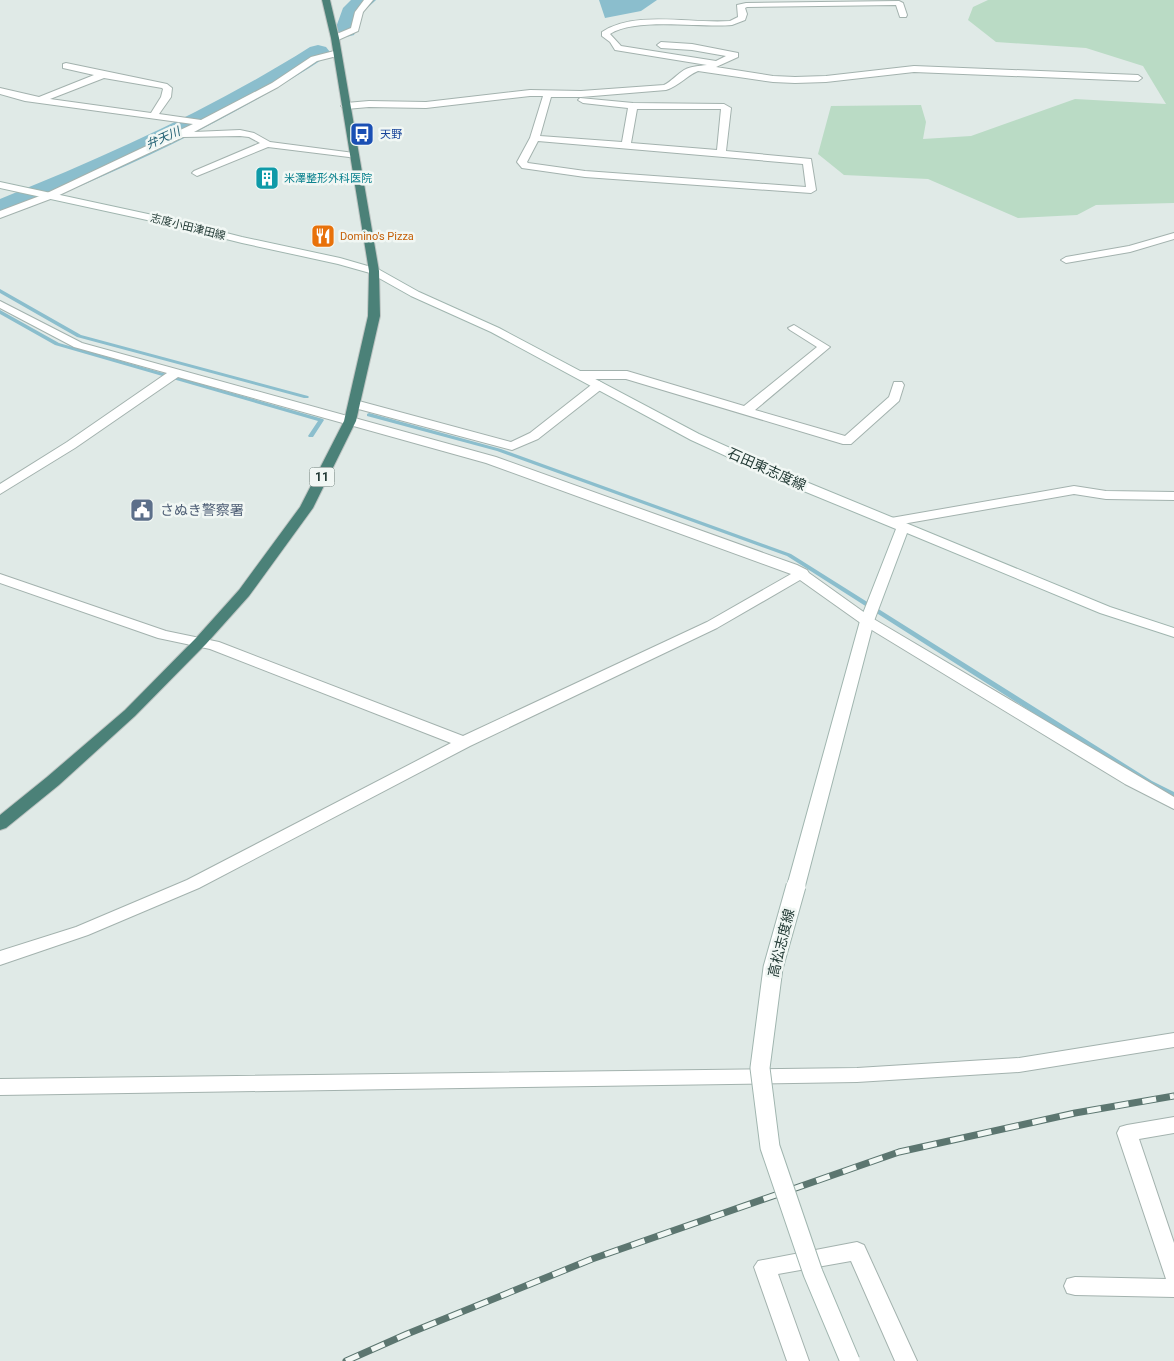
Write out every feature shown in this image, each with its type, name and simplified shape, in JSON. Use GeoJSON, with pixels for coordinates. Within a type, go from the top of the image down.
{"type":"FeatureCollection","features":[{"type":"Feature","properties":{"kind":"highway","name":"11"},"geometry":{"type":"LineString","coordinates":[[0,824],[53,781],[130,712],[201,641],[244,593],[306,508],[350,421],[374,316],[374,271],[336,38],[326,0]]}},
{"type":"Feature","properties":{"kind":"street"},"geometry":{"type":"LineString","coordinates":[[336,38],[355,28],[357,11],[360,6],[369,0]]}},
{"type":"Feature","properties":{"kind":"street"},"geometry":{"type":"LineString","coordinates":[[718,64],[618,48],[613,40],[604,34],[613,27],[640,23],[732,22],[742,18],[743,14],[740,6],[746,4],[899,3],[903,15]]}},
{"type":"Feature","properties":{"kind":"street"},"geometry":{"type":"LineString","coordinates":[[346,106],[369,104],[426,105],[506,95],[581,94],[666,87],[675,83],[687,72],[707,68],[735,55],[692,47],[651,44]]}},
{"type":"Feature","properties":{"kind":"street"},"geometry":{"type":"LineString","coordinates":[[0,215],[49,196],[180,135],[275,85],[314,59],[338,53]]}},
{"type":"Feature","properties":{"kind":"street"},"geometry":{"type":"LineString","coordinates":[[66,66],[168,88],[166,97],[153,116]]}},
{"type":"Feature","properties":{"kind":"street"},"geometry":{"type":"LineString","coordinates":[[707,68],[772,79],[795,80],[826,79],[914,70],[1138,78]]}},
{"type":"Feature","properties":{"kind":"street"},"geometry":{"type":"LineString","coordinates":[[40,100],[103,75]]}},
{"type":"Feature","properties":{"kind":"street"},"geometry":{"type":"LineString","coordinates":[[0,91],[40,100],[203,123]]}},
{"type":"Feature","properties":{"kind":"street"},"geometry":{"type":"LineString","coordinates":[[548,93],[580,100],[633,106],[721,106],[726,108],[721,154]]}},
{"type":"Feature","properties":{"kind":"street"},"geometry":{"type":"LineString","coordinates":[[535,138],[808,161],[811,190],[585,174],[525,166],[522,162],[535,138],[548,93]]}},
{"type":"Feature","properties":{"kind":"street"},"geometry":{"type":"LineString","coordinates":[[626,146],[633,106]]}},
{"type":"Feature","properties":{"kind":"street"},"geometry":{"type":"LineString","coordinates":[[180,135],[256,134],[267,144]]}},
{"type":"Feature","properties":{"kind":"street"},"geometry":{"type":"LineString","coordinates":[[197,173],[267,144],[354,156]]}},
{"type":"Feature","properties":{"kind":"street","name":"志度小田津田線"},"geometry":{"type":"LineString","coordinates":[[0,184],[335,260],[374,271]]}},
{"type":"Feature","properties":{"kind":"street"},"geometry":{"type":"LineString","coordinates":[[1066,260],[1130,249],[1174,236]]}},
{"type":"Feature","properties":{"kind":"street","name":"石田東志度線"},"geometry":{"type":"LineString","coordinates":[[374,271],[415,294],[495,330],[695,437],[794,482],[1105,610],[1174,633]]}},
{"type":"Feature","properties":{"kind":"street"},"geometry":{"type":"LineString","coordinates":[[0,304],[78,345],[491,460],[802,573],[868,620],[1131,780],[1174,804]]}},
{"type":"Feature","properties":{"kind":"street"},"geometry":{"type":"LineString","coordinates":[[746,411],[824,348],[794,328]]}},
{"type":"Feature","properties":{"kind":"street"},"geometry":{"type":"LineString","coordinates":[[0,490],[71,445],[177,372]]}},
{"type":"Feature","properties":{"kind":"street"},"geometry":{"type":"LineString","coordinates":[[580,375],[628,375],[847,441],[895,398],[898,385]]}},
{"type":"Feature","properties":{"kind":"street"},"geometry":{"type":"LineString","coordinates":[[355,404],[512,446],[534,436],[599,385]]}},
{"type":"Feature","properties":{"kind":"street"},"geometry":{"type":"LineString","coordinates":[[897,524],[1074,490],[1106,495],[1174,496]]}},
{"type":"Feature","properties":{"kind":"street","name":"高松志度線"},"geometry":{"type":"LineString","coordinates":[[850,1361],[813,1273],[770,1147],[760,1068],[773,968],[868,620],[897,524]]}},
{"type":"Feature","properties":{"kind":"street"},"geometry":{"type":"LineString","coordinates":[[0,958],[82,931],[193,884],[464,742],[712,625],[802,573]]}},
{"type":"Feature","properties":{"kind":"street"},"geometry":{"type":"LineString","coordinates":[[0,578],[163,635],[201,641],[223,648],[464,742]]}},
{"type":"Feature","properties":{"kind":"street"},"geometry":{"type":"LineString","coordinates":[[0,1087],[857,1075],[1018,1065],[1174,1040]]}},
{"type":"Feature","properties":{"kind":"street"},"geometry":{"type":"LineString","coordinates":[[1174,1124],[1127,1133],[1174,1274]]}},
{"type":"Feature","properties":{"kind":"street"},"geometry":{"type":"LineString","coordinates":[[798,1361],[766,1268],[856,1251],[906,1361]]}},
{"type":"Feature","properties":{"kind":"street"},"geometry":{"type":"LineString","coordinates":[[1075,1286],[1174,1288]]}},
{"type":"Feature","properties":{"kind":"green space"},"geometry":{"type":"Polygon","coordinates":[[[988,0],[1174,0],[1174,203],[1096,205],[1077,215],[1018,218],[928,179],[844,175],[818,154],[831,106],[921,105],[926,122],[923,139],[971,136],[1075,99],[1166,104],[1143,66],[1086,48],[996,42],[968,20],[973,7],[988,0]]]}},
{"type":"Feature","properties":{"kind":"water"},"geometry":{"type":"Polygon","coordinates":[[[599,0],[657,0],[641,11],[605,18],[599,0]]]}},
{"type":"Feature","properties":{"kind":"waterway"},"geometry":{"type":"LineString","coordinates":[[346,30],[354,8],[365,0]]}},
{"type":"Feature","properties":{"kind":"waterway","name":"弁天川"},"geometry":{"type":"LineString","coordinates":[[0,209],[163,139],[242,98],[318,52]]}},
{"type":"Feature","properties":{"kind":"waterway"},"geometry":{"type":"LineString","coordinates":[[0,291],[79,336],[306,397]]}},
{"type":"Feature","properties":{"kind":"waterway"},"geometry":{"type":"LineString","coordinates":[[0,312],[57,344],[321,420],[311,436]]}},
{"type":"Feature","properties":{"kind":"waterway"},"geometry":{"type":"LineString","coordinates":[[369,415],[499,450],[789,555],[1149,783],[1174,795]]}},
{"type":"Feature","properties":{"kind":"railway"},"geometry":{"type":"LineString","coordinates":[[346,1361],[407,1334],[592,1259],[899,1152],[1075,1113],[1174,1096]]}},
{"type":"Feature","properties":{"kind":"place","name":"天野"},"geometry":{"type":"Point","coordinates":[362,134]}},
{"type":"Feature","properties":{"kind":"place","name":"米澤整形外科医院"},"geometry":{"type":"Point","coordinates":[267,178]}},
{"type":"Feature","properties":{"kind":"place","name":"Domino's Pizza"},"geometry":{"type":"Point","coordinates":[323,236]}},
{"type":"Feature","properties":{"kind":"place","name":"さぬき警察署"},"geometry":{"type":"Point","coordinates":[142,510]}}]}
